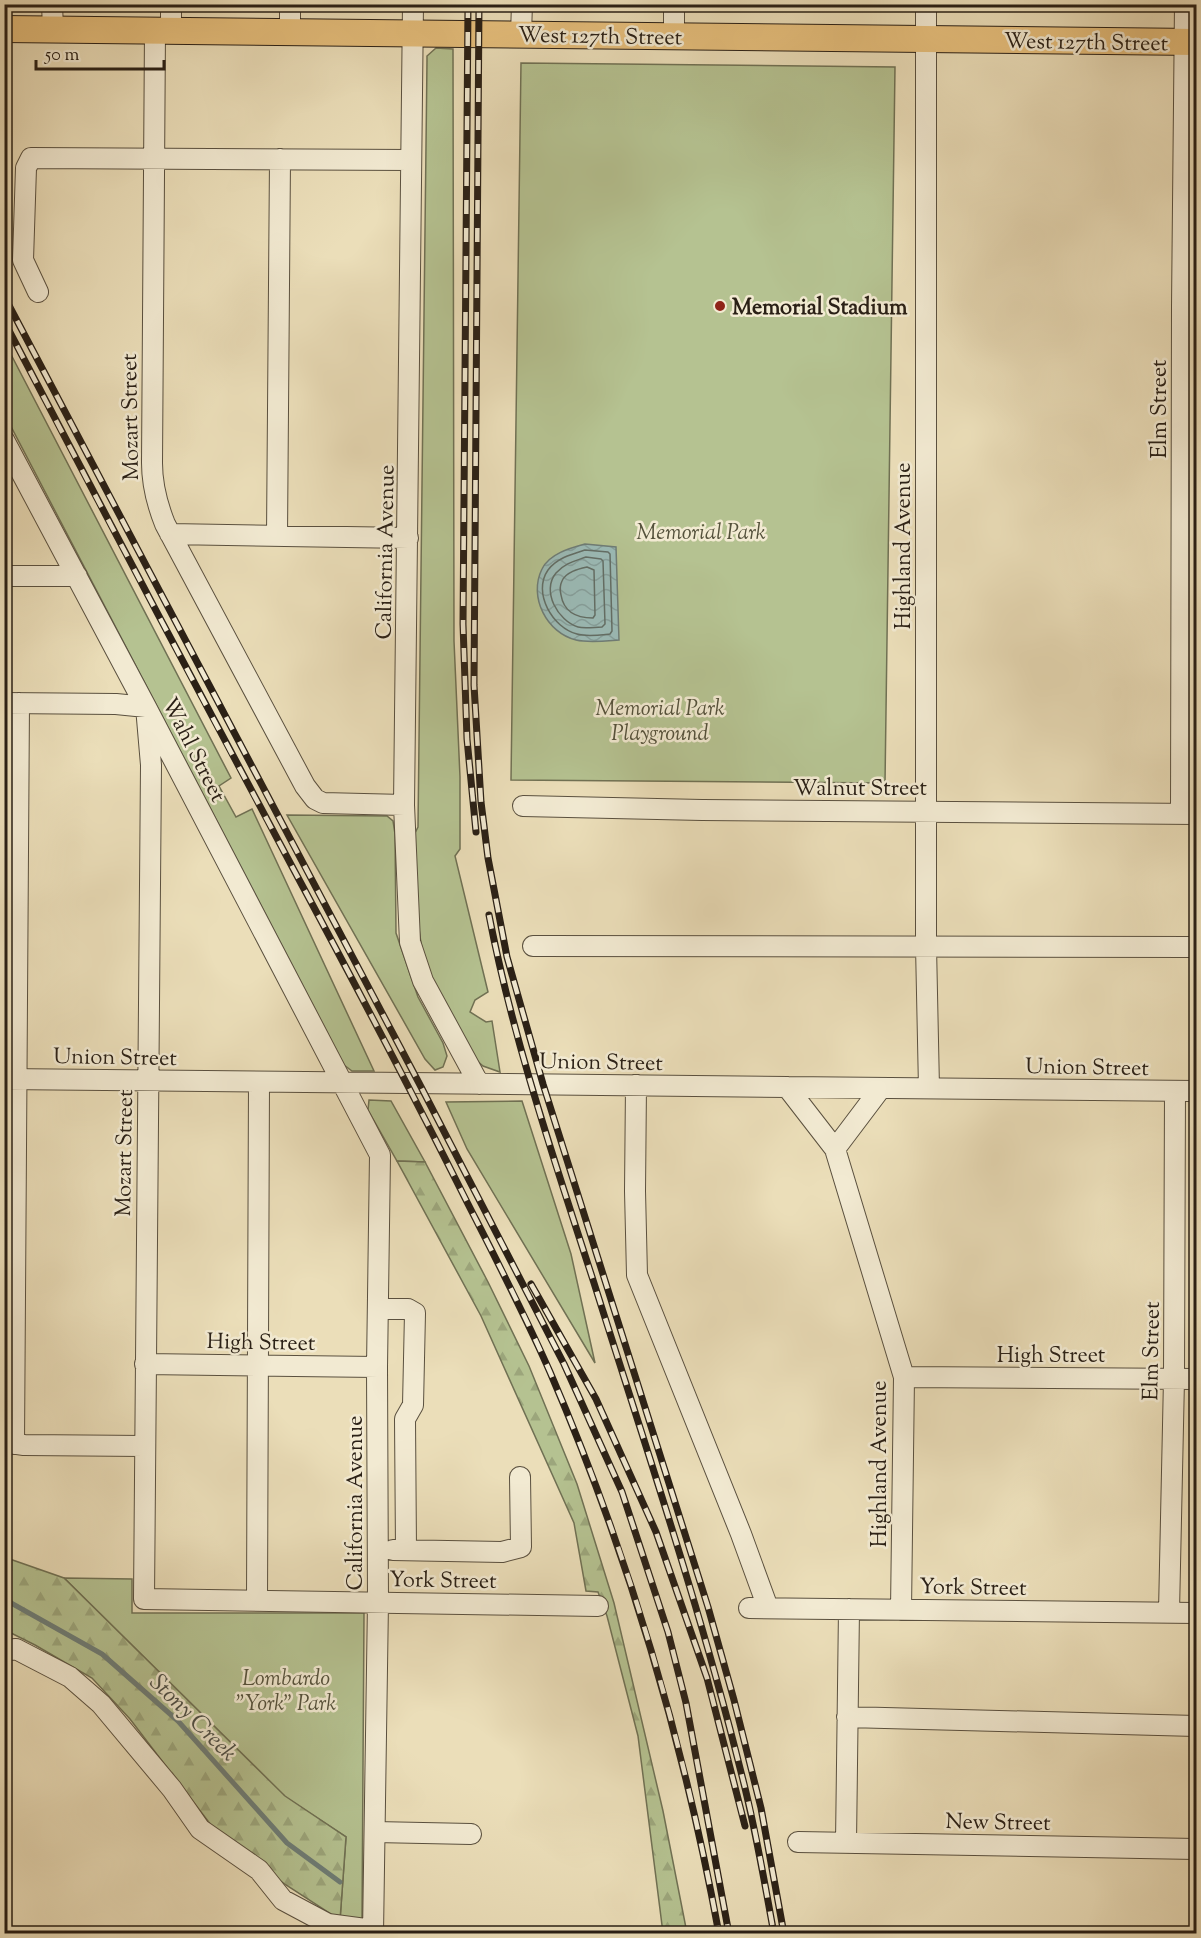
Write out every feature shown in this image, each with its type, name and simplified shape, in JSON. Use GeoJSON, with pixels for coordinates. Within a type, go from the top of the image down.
{"type":"FeatureCollection","features":[{"type":"Feature","properties":{"kind":"main road","name":"West 127th Street"},"geometry":{"type":"LineString","coordinates":[[4,28],[52,17],[163,30],[1191,42]]}},
{"type":"Feature","properties":{"kind":"street","name":"Mozart Street"},"geometry":{"type":"LineString","coordinates":[[171,4],[163,30],[154,159],[152,479],[159,509],[170,534],[305,786],[315,800],[331,804],[404,805]]}},
{"type":"Feature","properties":{"kind":"street"},"geometry":{"type":"LineString","coordinates":[[290,4],[290,32]]}},
{"type":"Feature","properties":{"kind":"street","name":"California Avenue"},"geometry":{"type":"LineString","coordinates":[[412,4],[404,805],[410,942],[423,981],[479,1084]]}},
{"type":"Feature","properties":{"kind":"street"},"geometry":{"type":"LineString","coordinates":[[521,34],[522,4]]}},
{"type":"Feature","properties":{"kind":"street"},"geometry":{"type":"LineString","coordinates":[[674,4],[674,36]]}},
{"type":"Feature","properties":{"kind":"street","name":"Highland Avenue"},"geometry":{"type":"LineString","coordinates":[[926,4],[926,946],[929,1088]]}},
{"type":"Feature","properties":{"kind":"street","name":"Elm Street"},"geometry":{"type":"LineString","coordinates":[[1185,4],[1191,42],[1189,814]]}},
{"type":"Feature","properties":{"kind":"street"},"geometry":{"type":"LineString","coordinates":[[38,292],[23,260],[26,168],[31,158],[411,160]]}},
{"type":"Feature","properties":{"kind":"street"},"geometry":{"type":"LineString","coordinates":[[277,536],[280,159]]}},
{"type":"Feature","properties":{"kind":"street","name":"Wahl Street"},"geometry":{"type":"LineString","coordinates":[[4,440],[341,1082]]}},
{"type":"Feature","properties":{"kind":"street"},"geometry":{"type":"LineString","coordinates":[[170,534],[408,538]]}},
{"type":"Feature","properties":{"kind":"street"},"geometry":{"type":"LineString","coordinates":[[4,576],[77,576]]}},
{"type":"Feature","properties":{"kind":"street"},"geometry":{"type":"LineString","coordinates":[[144,1446],[9,1443],[12,703],[116,704],[146,707]]}},
{"type":"Feature","properties":{"kind":"street","name":"Mozart Street"},"geometry":{"type":"LineString","coordinates":[[144,1599],[151,765],[146,707]]}},
{"type":"Feature","properties":{"kind":"street","name":"Walnut Street"},"geometry":{"type":"LineString","coordinates":[[523,806],[702,810],[1189,814]]}},
{"type":"Feature","properties":{"kind":"street"},"geometry":{"type":"LineString","coordinates":[[533,946],[1197,946]]}},
{"type":"Feature","properties":{"kind":"street","name":"Union Street"},"geometry":{"type":"LineString","coordinates":[[10,1079],[1197,1091]]}},
{"type":"Feature","properties":{"kind":"street"},"geometry":{"type":"LineString","coordinates":[[257,1600],[259,1082]]}},
{"type":"Feature","properties":{"kind":"street","name":"California Avenue"},"geometry":{"type":"LineString","coordinates":[[341,1082],[380,1155],[377,1366],[378,1602],[373,1932]]}},
{"type":"Feature","properties":{"kind":"street","name":"York Street"},"geometry":{"type":"LineString","coordinates":[[636,1085],[637,1275],[741,1534],[759,1608],[1197,1612]]}},
{"type":"Feature","properties":{"kind":"street","name":"Highland Avenue"},"geometry":{"type":"LineString","coordinates":[[788,1087],[835,1149],[904,1377],[902,1610]]}},
{"type":"Feature","properties":{"kind":"street"},"geometry":{"type":"LineString","coordinates":[[835,1149],[881,1088]]}},
{"type":"Feature","properties":{"kind":"street","name":"Elm Street"},"geometry":{"type":"LineString","coordinates":[[1169,1612],[1174,1379],[1175,1091]]}},
{"type":"Feature","properties":{"kind":"street"},"geometry":{"type":"LineString","coordinates":[[378,1309],[408,1309],[415,1313],[413,1405],[405,1419],[406,1550]]}},
{"type":"Feature","properties":{"kind":"street","name":"High Street"},"geometry":{"type":"LineString","coordinates":[[145,1364],[377,1366]]}},
{"type":"Feature","properties":{"kind":"street","name":"High Street"},"geometry":{"type":"LineString","coordinates":[[904,1377],[1197,1379]]}},
{"type":"Feature","properties":{"kind":"street"},"geometry":{"type":"LineString","coordinates":[[377,1420],[405,1419]]}},
{"type":"Feature","properties":{"kind":"street"},"geometry":{"type":"LineString","coordinates":[[378,1550],[502,1552],[521,1546],[520,1477]]}},
{"type":"Feature","properties":{"kind":"street","name":"York Street"},"geometry":{"type":"LineString","coordinates":[[144,1599],[598,1606]]}},
{"type":"Feature","properties":{"kind":"street"},"geometry":{"type":"LineString","coordinates":[[846,1843],[849,1609]]}},
{"type":"Feature","properties":{"kind":"street"},"geometry":{"type":"LineString","coordinates":[[4,1650],[16,1649],[70,1677],[102,1704],[172,1789],[200,1829],[259,1870],[283,1900],[328,1924],[373,1932]]}},
{"type":"Feature","properties":{"kind":"street"},"geometry":{"type":"LineString","coordinates":[[847,1717],[1197,1726]]}},
{"type":"Feature","properties":{"kind":"street"},"geometry":{"type":"LineString","coordinates":[[375,1832],[471,1834]]}},
{"type":"Feature","properties":{"kind":"street","name":"New Street"},"geometry":{"type":"LineString","coordinates":[[798,1842],[1197,1849]]}},
{"type":"Feature","properties":{"kind":"green space"},"geometry":{"type":"Polygon","coordinates":[[[436,48],[453,49],[454,641],[460,777],[460,849],[455,856],[488,992],[475,1000],[470,1012],[486,1022],[492,1021],[500,1072],[483,1066],[475,1059],[437,996],[422,950],[416,892],[414,835],[418,827],[427,56],[436,48]]]}},
{"type":"Feature","properties":{"kind":"green space","name":"Memorial Park"},"geometry":{"type":"Polygon","coordinates":[[[521,63],[895,67],[885,783],[511,780],[521,63]]]}},
{"type":"Feature","properties":{"kind":"green space"},"geometry":{"type":"Polygon","coordinates":[[[4,341],[231,778],[219,786],[236,817],[252,809],[374,1071],[352,1071],[344,1065],[5,415],[4,341]]]}},
{"type":"Feature","properties":{"kind":"green space"},"geometry":{"type":"Polygon","coordinates":[[[287,815],[387,816],[393,821],[396,933],[418,997],[443,1043],[447,1056],[443,1067],[435,1070],[425,1059],[287,815]]]}},
{"type":"Feature","properties":{"kind":"green space"},"geometry":{"type":"Polygon","coordinates":[[[369,1100],[391,1101],[425,1162],[397,1161],[368,1110],[369,1100]]]}},
{"type":"Feature","properties":{"kind":"green space"},"geometry":{"type":"Polygon","coordinates":[[[522,1101],[571,1254],[595,1363],[467,1149],[446,1102],[522,1101]]]}},
{"type":"Feature","properties":{"kind":"green space"},"geometry":{"type":"Polygon","coordinates":[[[397,1161],[425,1162],[529,1366],[577,1484],[614,1603],[663,1811],[687,1933],[663,1933],[638,1736],[607,1616],[598,1592],[586,1591],[574,1523],[481,1316],[397,1161]]]}},
{"type":"Feature","properties":{"kind":"green space"},"geometry":{"type":"Polygon","coordinates":[[[4,1557],[64,1578],[285,1796],[346,1837],[340,1920],[286,1885],[243,1853],[211,1825],[130,1719],[92,1678],[5,1630],[4,1557]]]}},
{"type":"Feature","properties":{"kind":"green space","name":"Lombardo \"York\" Park"},"geometry":{"type":"Polygon","coordinates":[[[64,1578],[132,1579],[132,1613],[364,1613],[362,1920],[340,1920],[346,1837],[285,1797],[64,1578]]]}},
{"type":"Feature","properties":{"kind":"water"},"geometry":{"type":"Polygon","coordinates":[[[585,544],[616,547],[619,640],[597,642],[576,640],[566,636],[549,622],[539,602],[538,580],[545,564],[560,552],[585,544]]]}},
{"type":"Feature","properties":{"kind":"waterway","name":"Stony Creek"},"geometry":{"type":"LineString","coordinates":[[4,1599],[102,1654],[178,1721],[287,1843],[340,1882]]}},
{"type":"Feature","properties":{"kind":"railway"},"geometry":{"type":"LineString","coordinates":[[468,4],[463,624],[467,739],[476,832]]}},
{"type":"Feature","properties":{"kind":"railway"},"geometry":{"type":"LineString","coordinates":[[479,4],[474,685],[481,802],[488,858],[507,957],[543,1084],[708,1607],[734,1700],[761,1808],[784,1934]]}},
{"type":"Feature","properties":{"kind":"railway"},"geometry":{"type":"LineString","coordinates":[[4,296],[419,1083],[564,1364],[622,1492],[668,1632],[686,1703],[729,1934]]}},
{"type":"Feature","properties":{"kind":"railway"},"geometry":{"type":"LineString","coordinates":[[4,321],[404,1079],[531,1329],[605,1509],[651,1648],[689,1789],[719,1934]]}},
{"type":"Feature","properties":{"kind":"railway"},"geometry":{"type":"LineString","coordinates":[[489,915],[522,1054],[708,1649],[746,1792],[774,1934]]}},
{"type":"Feature","properties":{"kind":"railway"},"geometry":{"type":"LineString","coordinates":[[531,1284],[596,1399],[656,1532],[707,1678],[745,1826]]}},
{"type":"Feature","properties":{"kind":"place","name":"Memorial Stadium"},"geometry":{"type":"Point","coordinates":[720,306]}},
{"type":"Feature","properties":{"kind":"park label","name":"Memorial Park Playground"},"geometry":{"type":"Point","coordinates":[660,720]}}]}
